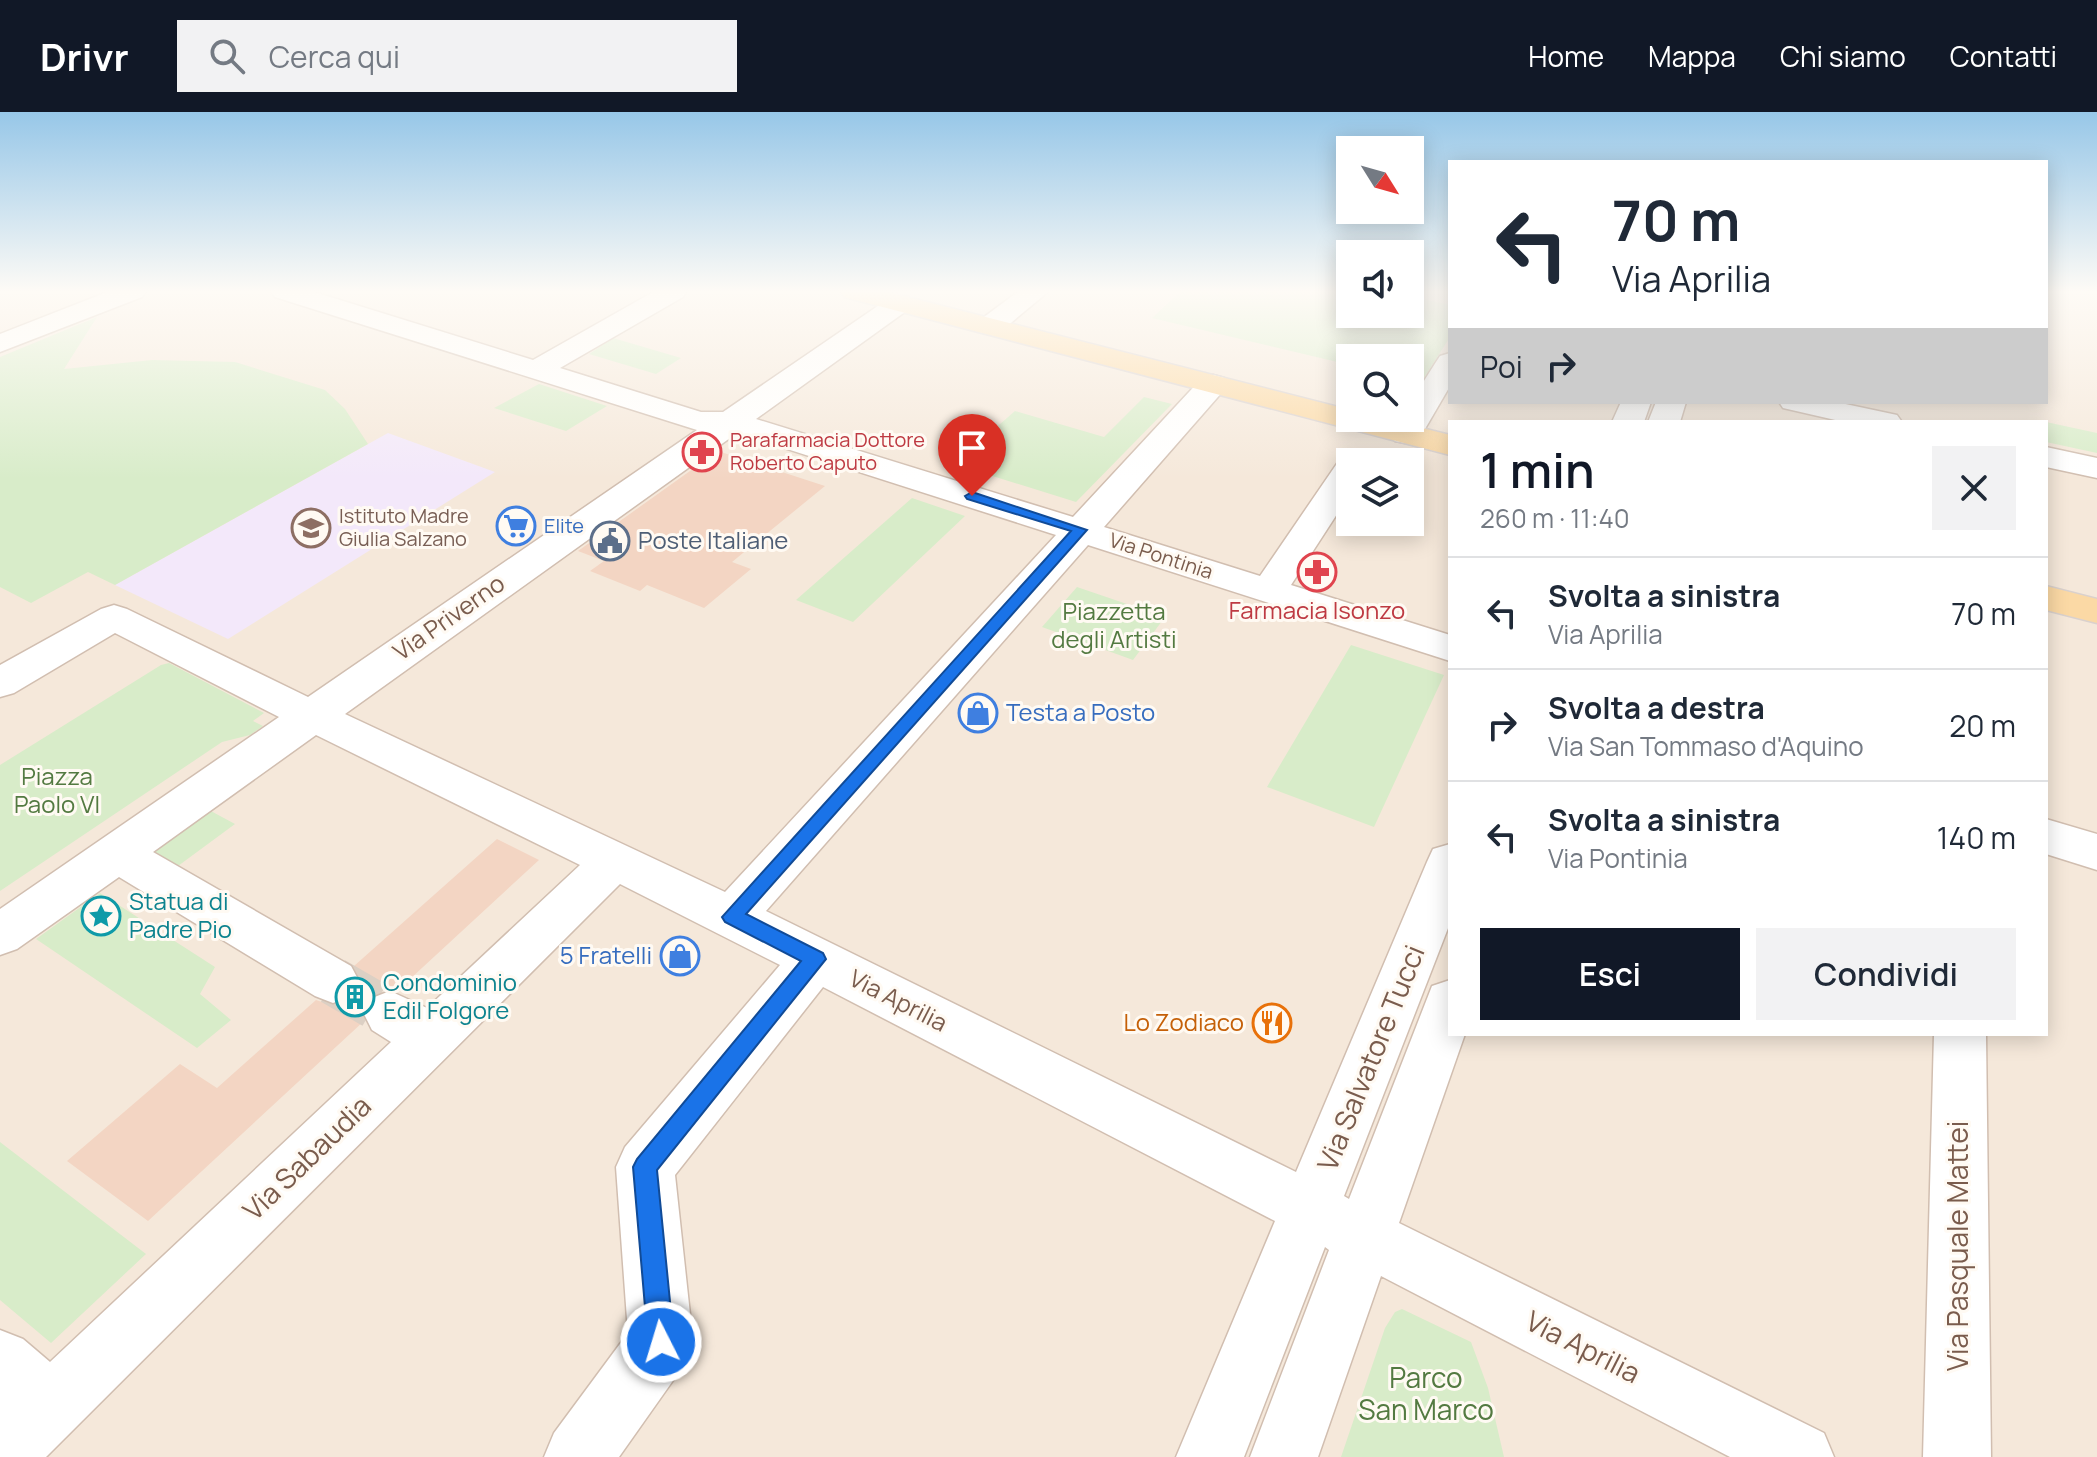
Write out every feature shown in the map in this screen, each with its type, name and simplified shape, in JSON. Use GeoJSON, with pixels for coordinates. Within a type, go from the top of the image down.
{"type":"FeatureCollection","features":[{"type":"Feature","properties":{"kind":"main road"},"geometry":{"type":"LineString","coordinates":[[1097,354],[1336,416]]}},
{"type":"Feature","properties":{"kind":"main road"},"geometry":{"type":"LineString","coordinates":[[1400,432],[1448,444]]}},
{"type":"Feature","properties":{"kind":"main road"},"geometry":{"type":"LineString","coordinates":[[2048,599],[2097,611]]}},
{"type":"Feature","properties":{"kind":"street","name":"Via Pontinia"},"geometry":{"type":"LineString","coordinates":[[510,354],[547,364]]}},
{"type":"Feature","properties":{"kind":"street","name":"Via Pontinia"},"geometry":{"type":"LineString","coordinates":[[520,354],[699,421],[734,422],[1448,647]]}},
{"type":"Feature","properties":{"kind":"street"},"geometry":{"type":"LineString","coordinates":[[547,364],[565,354]]}},
{"type":"Feature","properties":{"kind":"street","name":"Via Priverno"},"geometry":{"type":"LineString","coordinates":[[0,935],[829,354]]}},
{"type":"Feature","properties":{"kind":"street"},"geometry":{"type":"LineString","coordinates":[[1424,392],[1448,364]]}},
{"type":"Feature","properties":{"kind":"street"},"geometry":{"type":"LineString","coordinates":[[732,917],[1213,384]]}},
{"type":"Feature","properties":{"kind":"street"},"geometry":{"type":"LineString","coordinates":[[1803,404],[1877,420]]}},
{"type":"Feature","properties":{"kind":"street"},"geometry":{"type":"LineString","coordinates":[[1371,448],[1390,432]]}},
{"type":"Feature","properties":{"kind":"street"},"geometry":{"type":"LineString","coordinates":[[2048,457],[2097,468]]}},
{"type":"Feature","properties":{"kind":"street"},"geometry":{"type":"LineString","coordinates":[[1269,590],[1336,490]]}},
{"type":"Feature","properties":{"kind":"street"},"geometry":{"type":"LineString","coordinates":[[0,683],[114,617],[310,715]]}},
{"type":"Feature","properties":{"kind":"street","name":"Via Aprilia"},"geometry":{"type":"LineString","coordinates":[[310,715],[732,917],[1800,1457]]}},
{"type":"Feature","properties":{"kind":"street"},"geometry":{"type":"LineString","coordinates":[[2048,837],[2097,852]]}},
{"type":"Feature","properties":{"kind":"street"},"geometry":{"type":"LineString","coordinates":[[117,853],[333,981]]}},
{"type":"Feature","properties":{"kind":"street","name":"Via Sabaudia"},"geometry":{"type":"LineString","coordinates":[[0,1455],[51,1406],[410,1026],[614,861]]}},
{"type":"Feature","properties":{"kind":"street","name":"Via Salvatore Tucci"},"geometry":{"type":"LineString","coordinates":[[1210,1457],[1448,867]]}},
{"type":"Feature","properties":{"kind":"street"},"geometry":{"type":"LineString","coordinates":[[578,1457],[661,1342],[645,1167],[815,959]]}},
{"type":"Feature","properties":{"kind":"street","name":"Via Salvatore Tucci"},"geometry":{"type":"LineString","coordinates":[[1284,1457],[1448,1008]]}},
{"type":"Feature","properties":{"kind":"street","name":"Via Pasquale Mattei"},"geometry":{"type":"LineString","coordinates":[[1957,1457],[1960,1036]]}},
{"type":"Feature","properties":{"kind":"street"},"geometry":{"type":"LineString","coordinates":[[0,1362],[51,1406]]}},
{"type":"Feature","properties":{"kind":"shaded area"},"geometry":{"type":"Polygon","coordinates":[[[0,354],[1336,354],[1336,432],[1424,432],[1424,354],[1448,354],[1448,404],[2048,404],[2048,354],[2097,354],[2097,1457],[0,1457],[0,354]]]}},
{"type":"Feature","properties":{"kind":"shaded area","name":"Istituto Madre Giulia Salzano"},"geometry":{"type":"Polygon","coordinates":[[[388,433],[495,472],[228,639],[115,585],[388,433]]]}},
{"type":"Feature","properties":{"kind":"green space"},"geometry":{"type":"Polygon","coordinates":[[[8,354],[74,354],[64,369],[152,360],[235,362],[325,390],[345,409],[368,444],[115,585],[88,572],[31,603],[0,587],[0,357],[8,354]]]}},
{"type":"Feature","properties":{"kind":"green space"},"geometry":{"type":"Polygon","coordinates":[[[589,354],[667,354],[681,358],[656,374],[589,354]]]}},
{"type":"Feature","properties":{"kind":"green space"},"geometry":{"type":"Polygon","coordinates":[[[1303,354],[1336,354],[1336,362],[1303,354]]]}},
{"type":"Feature","properties":{"kind":"green space"},"geometry":{"type":"Polygon","coordinates":[[[1424,354],[1439,354],[1424,378],[1424,354]]]}},
{"type":"Feature","properties":{"kind":"green space"},"geometry":{"type":"Polygon","coordinates":[[[539,384],[607,406],[566,431],[494,408],[539,384]]]}},
{"type":"Feature","properties":{"kind":"green space"},"geometry":{"type":"Polygon","coordinates":[[[1144,397],[1172,404],[1076,502],[954,464],[1015,411],[1104,437],[1144,397]]]}},
{"type":"Feature","properties":{"kind":"green space"},"geometry":{"type":"Polygon","coordinates":[[[2048,422],[2097,433],[2097,453],[2048,442],[2048,422]]]}},
{"type":"Feature","properties":{"kind":"green space"},"geometry":{"type":"Polygon","coordinates":[[[912,498],[965,516],[853,622],[796,600],[912,498]]]}},
{"type":"Feature","properties":{"kind":"green space","name":"Piazzetta degli Artisti"},"geometry":{"type":"Polygon","coordinates":[[[1077,587],[1165,617],[1133,660],[1042,627],[1077,587]]]}},
{"type":"Feature","properties":{"kind":"green space"},"geometry":{"type":"Polygon","coordinates":[[[1351,645],[1444,675],[1374,827],[1267,787],[1351,645]]]}},
{"type":"Feature","properties":{"kind":"green space","name":"Piazza Paolo VI"},"geometry":{"type":"Polygon","coordinates":[[[169,663],[264,713],[253,721],[263,726],[250,735],[222,742],[0,891],[0,765],[161,665],[169,663]]]}},
{"type":"Feature","properties":{"kind":"green space"},"geometry":{"type":"Polygon","coordinates":[[[209,810],[235,824],[178,866],[153,851],[209,810]]]}},
{"type":"Feature","properties":{"kind":"green space"},"geometry":{"type":"Polygon","coordinates":[[[100,893],[215,967],[200,994],[231,1020],[197,1048],[36,939],[100,893]]]}},
{"type":"Feature","properties":{"kind":"green space"},"geometry":{"type":"Polygon","coordinates":[[[0,1142],[146,1254],[51,1343],[0,1300],[0,1142]]]}},
{"type":"Feature","properties":{"kind":"green space","name":"Parco San Marco"},"geometry":{"type":"Polygon","coordinates":[[[1402,1309],[1471,1342],[1488,1388],[1504,1457],[1341,1457],[1385,1328],[1395,1312],[1402,1309]]]}},
{"type":"Feature","properties":{"kind":"building"},"geometry":{"type":"Polygon","coordinates":[[[718,451],[825,486],[732,562],[751,569],[704,608],[647,585],[640,591],[590,571],[604,561],[578,551],[718,451]]]}},
{"type":"Feature","properties":{"kind":"building"},"geometry":{"type":"Polygon","coordinates":[[[497,839],[539,860],[397,991],[389,988],[369,997],[361,1013],[364,1021],[148,1221],[67,1161],[180,1064],[217,1088],[316,1000],[334,1006],[352,999],[362,982],[354,966],[497,839]]]}},
{"type":"Feature","properties":{"kind":"tunnel"},"geometry":{"type":"LineString","coordinates":[[333,981],[390,1014]]}},
{"type":"Feature","properties":{"kind":"place","name":"Parafarmacia Dottore Roberto Caputo"},"geometry":{"type":"Point","coordinates":[702,452]}},
{"type":"Feature","properties":{"kind":"place","name":"Elite"},"geometry":{"type":"Point","coordinates":[516,526]}},
{"type":"Feature","properties":{"kind":"place","name":"Istituto Madre Giulia Salzano"},"geometry":{"type":"Point","coordinates":[311,528]}},
{"type":"Feature","properties":{"kind":"place","name":"Poste Italiane"},"geometry":{"type":"Point","coordinates":[610,541]}},
{"type":"Feature","properties":{"kind":"place","name":"Farmacia Isonzo"},"geometry":{"type":"Point","coordinates":[1317,572]}},
{"type":"Feature","properties":{"kind":"place","name":"Testa a Posto"},"geometry":{"type":"Point","coordinates":[978,713]}},
{"type":"Feature","properties":{"kind":"place","name":"Statua di Padre Pio"},"geometry":{"type":"Point","coordinates":[101,916]}},
{"type":"Feature","properties":{"kind":"place","name":"5 Fratelli"},"geometry":{"type":"Point","coordinates":[680,956]}},
{"type":"Feature","properties":{"kind":"place","name":"Condominio Edil Folgore"},"geometry":{"type":"Point","coordinates":[355,997]}},
{"type":"Feature","properties":{"kind":"place","name":"Lo Zodiaco"},"geometry":{"type":"Point","coordinates":[1272,1023]}},
{"type":"Feature","properties":{"kind":"route"},"geometry":{"type":"LineString","coordinates":[[661,1342],[645,1167],[815,959],[732,917],[1080,530],[972,496]]}}]}
